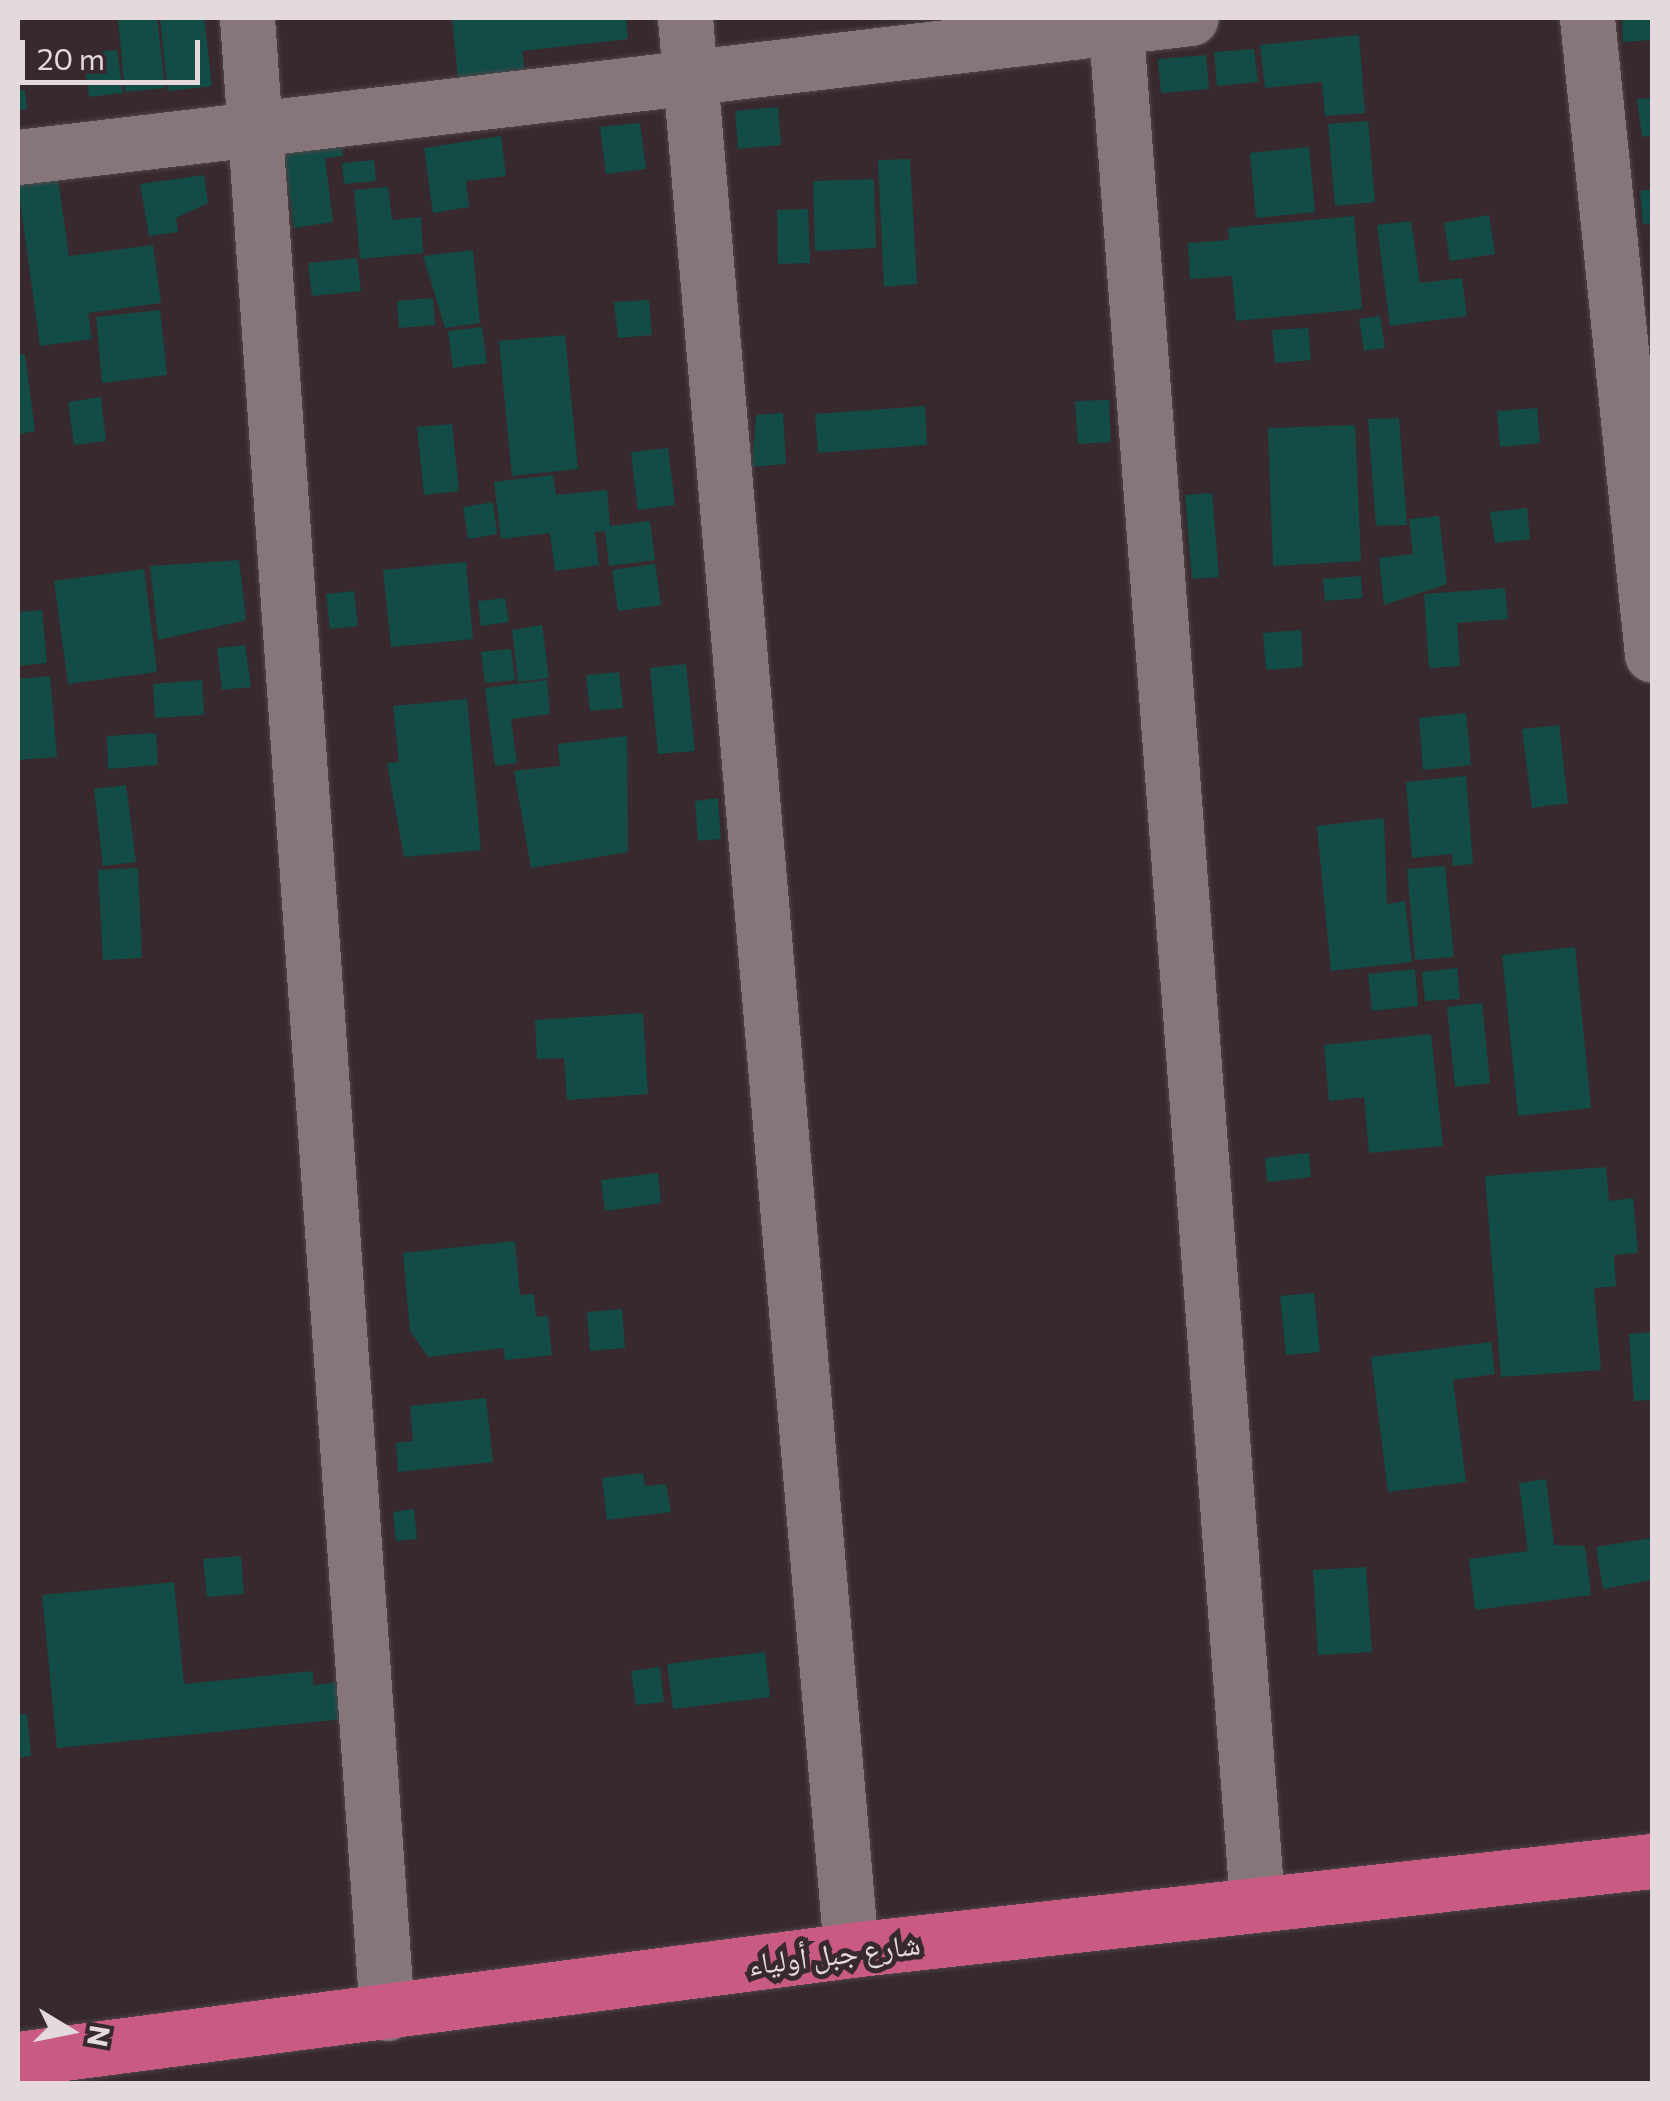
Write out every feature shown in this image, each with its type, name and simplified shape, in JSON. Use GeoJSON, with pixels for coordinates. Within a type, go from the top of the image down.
{"type":"FeatureCollection","features":[{"type":"Feature","properties":{"kind":"highway","name":"شارع جبل أولياء"},"geometry":{"type":"LineString","coordinates":[[18,2059],[851,1950],[1652,1861]]}},
{"type":"Feature","properties":{"kind":"street"},"geometry":{"type":"LineString","coordinates":[[246,18],[259,122],[387,2012]]}},
{"type":"Feature","properties":{"kind":"street"},"geometry":{"type":"LineString","coordinates":[[686,18],[851,1950]]}},
{"type":"Feature","properties":{"kind":"street"},"geometry":{"type":"LineString","coordinates":[[18,157],[259,122],[690,80],[1116,22],[1191,18]]}},
{"type":"Feature","properties":{"kind":"street"},"geometry":{"type":"LineString","coordinates":[[1587,18],[1652,655]]}},
{"type":"Feature","properties":{"kind":"street"},"geometry":{"type":"LineString","coordinates":[[1116,22],[1258,1902]]}},
{"type":"Feature","properties":{"kind":"building"},"geometry":{"type":"Polygon","coordinates":[[[118,18],[157,18],[165,88],[125,92],[118,18]]]}},
{"type":"Feature","properties":{"kind":"building"},"geometry":{"type":"Polygon","coordinates":[[[160,18],[204,18],[212,86],[168,91],[160,18]]]}},
{"type":"Feature","properties":{"kind":"building"},"geometry":{"type":"Polygon","coordinates":[[[452,18],[626,18],[628,39],[522,51],[525,70],[458,78],[452,18]]]}},
{"type":"Feature","properties":{"kind":"building"},"geometry":{"type":"Polygon","coordinates":[[[1622,18],[1652,18],[1652,40],[1623,42],[1622,18]]]}},
{"type":"Feature","properties":{"kind":"building"},"geometry":{"type":"Polygon","coordinates":[[[1359,35],[1365,113],[1325,116],[1322,82],[1265,88],[1260,45],[1359,35]]]}},
{"type":"Feature","properties":{"kind":"building"},"geometry":{"type":"Polygon","coordinates":[[[1254,49],[1258,82],[1217,86],[1214,52],[1254,49]]]}},
{"type":"Feature","properties":{"kind":"building"},"geometry":{"type":"Polygon","coordinates":[[[117,50],[123,93],[89,97],[83,53],[117,50]]]}},
{"type":"Feature","properties":{"kind":"building"},"geometry":{"type":"Polygon","coordinates":[[[1206,55],[1209,89],[1161,93],[1158,59],[1206,55]]]}},
{"type":"Feature","properties":{"kind":"building"},"geometry":{"type":"Polygon","coordinates":[[[18,90],[25,90],[27,109],[18,110],[18,90]]]}},
{"type":"Feature","properties":{"kind":"building"},"geometry":{"type":"Polygon","coordinates":[[[1652,98],[1652,136],[1642,137],[1637,99],[1652,98]]]}},
{"type":"Feature","properties":{"kind":"building"},"geometry":{"type":"Polygon","coordinates":[[[778,107],[781,145],[738,149],[735,111],[778,107]]]}},
{"type":"Feature","properties":{"kind":"building"},"geometry":{"type":"Polygon","coordinates":[[[1368,121],[1375,202],[1335,206],[1328,124],[1368,121]]]}},
{"type":"Feature","properties":{"kind":"building"},"geometry":{"type":"Polygon","coordinates":[[[640,123],[646,169],[606,174],[600,127],[640,123]]]}},
{"type":"Feature","properties":{"kind":"building"},"geometry":{"type":"Polygon","coordinates":[[[340,131],[343,156],[325,158],[333,222],[294,228],[282,140],[340,131]]]}},
{"type":"Feature","properties":{"kind":"building"},"geometry":{"type":"Polygon","coordinates":[[[501,136],[506,176],[466,181],[469,207],[433,213],[424,148],[501,136]]]}},
{"type":"Feature","properties":{"kind":"building"},"geometry":{"type":"Polygon","coordinates":[[[1309,147],[1315,212],[1256,218],[1250,153],[1309,147]]]}},
{"type":"Feature","properties":{"kind":"building"},"geometry":{"type":"Polygon","coordinates":[[[910,159],[917,284],[884,287],[878,160],[910,159]]]}},
{"type":"Feature","properties":{"kind":"building"},"geometry":{"type":"Polygon","coordinates":[[[374,160],[376,181],[344,184],[342,163],[374,160]]]}},
{"type":"Feature","properties":{"kind":"building"},"geometry":{"type":"Polygon","coordinates":[[[204,175],[208,203],[176,218],[178,232],[149,236],[140,184],[204,175]]]}},
{"type":"Feature","properties":{"kind":"building"},"geometry":{"type":"Polygon","coordinates":[[[58,179],[69,256],[153,245],[161,303],[88,313],[92,339],[40,346],[18,185],[58,179]]]}},
{"type":"Feature","properties":{"kind":"building"},"geometry":{"type":"Polygon","coordinates":[[[874,179],[876,248],[815,251],[813,181],[874,179]]]}},
{"type":"Feature","properties":{"kind":"building"},"geometry":{"type":"Polygon","coordinates":[[[388,187],[392,220],[421,217],[423,253],[360,259],[354,190],[388,187]]]}},
{"type":"Feature","properties":{"kind":"building"},"geometry":{"type":"Polygon","coordinates":[[[1652,189],[1652,223],[1643,224],[1640,191],[1652,189]]]}},
{"type":"Feature","properties":{"kind":"building"},"geometry":{"type":"Polygon","coordinates":[[[808,209],[810,263],[778,264],[777,210],[808,209]]]}},
{"type":"Feature","properties":{"kind":"building"},"geometry":{"type":"Polygon","coordinates":[[[1489,215],[1495,254],[1450,261],[1444,223],[1489,215]]]}},
{"type":"Feature","properties":{"kind":"building"},"geometry":{"type":"Polygon","coordinates":[[[1354,216],[1362,309],[1236,321],[1232,276],[1190,279],[1188,243],[1229,240],[1228,228],[1354,216]]]}},
{"type":"Feature","properties":{"kind":"building"},"geometry":{"type":"Polygon","coordinates":[[[1411,221],[1420,283],[1462,278],[1467,316],[1390,326],[1377,225],[1411,221]]]}},
{"type":"Feature","properties":{"kind":"building"},"geometry":{"type":"Polygon","coordinates":[[[473,250],[480,323],[445,328],[423,256],[473,250]]]}},
{"type":"Feature","properties":{"kind":"building"},"geometry":{"type":"Polygon","coordinates":[[[357,258],[361,291],[312,296],[308,263],[357,258]]]}},
{"type":"Feature","properties":{"kind":"building"},"geometry":{"type":"Polygon","coordinates":[[[433,298],[435,325],[399,328],[397,301],[433,298]]]}},
{"type":"Feature","properties":{"kind":"building"},"geometry":{"type":"Polygon","coordinates":[[[649,300],[652,335],[618,338],[614,302],[649,300]]]}},
{"type":"Feature","properties":{"kind":"building"},"geometry":{"type":"Polygon","coordinates":[[[160,310],[167,375],[102,383],[96,317],[160,310]]]}},
{"type":"Feature","properties":{"kind":"building"},"geometry":{"type":"Polygon","coordinates":[[[1380,316],[1385,348],[1364,351],[1359,319],[1380,316]]]}},
{"type":"Feature","properties":{"kind":"building"},"geometry":{"type":"Polygon","coordinates":[[[482,327],[487,363],[453,368],[448,331],[482,327]]]}},
{"type":"Feature","properties":{"kind":"building"},"geometry":{"type":"Polygon","coordinates":[[[1308,328],[1311,360],[1275,363],[1272,330],[1308,328]]]}},
{"type":"Feature","properties":{"kind":"building"},"geometry":{"type":"Polygon","coordinates":[[[565,335],[578,469],[512,476],[499,341],[565,335]]]}},
{"type":"Feature","properties":{"kind":"building"},"geometry":{"type":"Polygon","coordinates":[[[25,354],[35,431],[18,434],[18,355],[25,354]]]}},
{"type":"Feature","properties":{"kind":"building"},"geometry":{"type":"Polygon","coordinates":[[[101,397],[106,441],[74,445],[68,402],[101,397]]]}},
{"type":"Feature","properties":{"kind":"building"},"geometry":{"type":"Polygon","coordinates":[[[1109,400],[1111,442],[1078,444],[1075,401],[1109,400]]]}},
{"type":"Feature","properties":{"kind":"building"},"geometry":{"type":"Polygon","coordinates":[[[925,406],[927,445],[818,453],[815,414],[925,406]]]}},
{"type":"Feature","properties":{"kind":"building"},"geometry":{"type":"Polygon","coordinates":[[[1537,408],[1540,443],[1500,447],[1497,411],[1537,408]]]}},
{"type":"Feature","properties":{"kind":"building"},"geometry":{"type":"Polygon","coordinates":[[[783,413],[786,464],[752,467],[756,415],[783,413]]]}},
{"type":"Feature","properties":{"kind":"building"},"geometry":{"type":"Polygon","coordinates":[[[1399,418],[1407,525],[1376,526],[1368,419],[1399,418]]]}},
{"type":"Feature","properties":{"kind":"building"},"geometry":{"type":"Polygon","coordinates":[[[452,424],[459,491],[424,495],[417,427],[452,424]]]}},
{"type":"Feature","properties":{"kind":"building"},"geometry":{"type":"Polygon","coordinates":[[[1355,425],[1361,561],[1273,566],[1268,428],[1355,425]]]}},
{"type":"Feature","properties":{"kind":"building"},"geometry":{"type":"Polygon","coordinates":[[[668,448],[675,505],[638,510],[631,452],[668,448]]]}},
{"type":"Feature","properties":{"kind":"building"},"geometry":{"type":"Polygon","coordinates":[[[553,475],[556,495],[607,490],[610,526],[650,521],[655,560],[609,566],[605,531],[595,532],[599,565],[555,571],[550,533],[501,539],[494,482],[553,475]]]}},
{"type":"Feature","properties":{"kind":"building"},"geometry":{"type":"Polygon","coordinates":[[[1212,493],[1219,577],[1192,579],[1185,495],[1212,493]]]}},
{"type":"Feature","properties":{"kind":"building"},"geometry":{"type":"Polygon","coordinates":[[[493,502],[497,534],[468,539],[463,507],[493,502]]]}},
{"type":"Feature","properties":{"kind":"building"},"geometry":{"type":"Polygon","coordinates":[[[1527,508],[1530,539],[1495,543],[1490,512],[1527,508]]]}},
{"type":"Feature","properties":{"kind":"building"},"geometry":{"type":"Polygon","coordinates":[[[1439,516],[1447,584],[1384,605],[1379,558],[1413,554],[1409,519],[1439,516]]]}},
{"type":"Feature","properties":{"kind":"building"},"geometry":{"type":"Polygon","coordinates":[[[239,560],[246,620],[158,640],[150,566],[239,560]]]}},
{"type":"Feature","properties":{"kind":"building"},"geometry":{"type":"Polygon","coordinates":[[[466,562],[473,639],[391,647],[383,570],[466,562]]]}},
{"type":"Feature","properties":{"kind":"building"},"geometry":{"type":"Polygon","coordinates":[[[655,564],[661,605],[618,611],[612,570],[655,564]]]}},
{"type":"Feature","properties":{"kind":"building"},"geometry":{"type":"Polygon","coordinates":[[[144,569],[157,672],[68,684],[54,581],[144,569]]]}},
{"type":"Feature","properties":{"kind":"building"},"geometry":{"type":"Polygon","coordinates":[[[1361,576],[1362,598],[1325,601],[1323,579],[1361,576]]]}},
{"type":"Feature","properties":{"kind":"building"},"geometry":{"type":"Polygon","coordinates":[[[1505,588],[1508,619],[1457,623],[1460,666],[1429,668],[1424,594],[1505,588]]]}},
{"type":"Feature","properties":{"kind":"building"},"geometry":{"type":"Polygon","coordinates":[[[354,591],[358,626],[330,629],[326,594],[354,591]]]}},
{"type":"Feature","properties":{"kind":"building"},"geometry":{"type":"Polygon","coordinates":[[[505,598],[509,622],[481,626],[478,601],[505,598]]]}},
{"type":"Feature","properties":{"kind":"building"},"geometry":{"type":"Polygon","coordinates":[[[42,610],[47,663],[18,666],[18,612],[42,610]]]}},
{"type":"Feature","properties":{"kind":"building"},"geometry":{"type":"Polygon","coordinates":[[[542,625],[549,678],[518,682],[512,630],[542,625]]]}},
{"type":"Feature","properties":{"kind":"building"},"geometry":{"type":"Polygon","coordinates":[[[1301,630],[1303,667],[1266,670],[1263,633],[1301,630]]]}},
{"type":"Feature","properties":{"kind":"building"},"geometry":{"type":"Polygon","coordinates":[[[245,645],[251,687],[222,690],[217,648],[245,645]]]}},
{"type":"Feature","properties":{"kind":"building"},"geometry":{"type":"Polygon","coordinates":[[[511,649],[515,680],[485,683],[481,652],[511,649]]]}},
{"type":"Feature","properties":{"kind":"building"},"geometry":{"type":"Polygon","coordinates":[[[686,664],[695,751],[658,754],[650,668],[686,664]]]}},
{"type":"Feature","properties":{"kind":"building"},"geometry":{"type":"Polygon","coordinates":[[[619,672],[623,708],[590,711],[586,675],[619,672]]]}},
{"type":"Feature","properties":{"kind":"building"},"geometry":{"type":"Polygon","coordinates":[[[50,676],[57,757],[18,760],[18,679],[50,676]]]}},
{"type":"Feature","properties":{"kind":"building"},"geometry":{"type":"Polygon","coordinates":[[[202,680],[204,715],[155,718],[153,684],[202,680]]]}},
{"type":"Feature","properties":{"kind":"building"},"geometry":{"type":"Polygon","coordinates":[[[547,680],[550,714],[511,719],[517,763],[495,766],[485,688],[547,680]]]}},
{"type":"Feature","properties":{"kind":"building"},"geometry":{"type":"Polygon","coordinates":[[[467,699],[481,850],[404,857],[387,763],[399,762],[393,706],[467,699]]]}},
{"type":"Feature","properties":{"kind":"building"},"geometry":{"type":"Polygon","coordinates":[[[1466,713],[1471,765],[1423,770],[1419,718],[1466,713]]]}},
{"type":"Feature","properties":{"kind":"building"},"geometry":{"type":"Polygon","coordinates":[[[1559,725],[1568,803],[1532,808],[1522,729],[1559,725]]]}},
{"type":"Feature","properties":{"kind":"building"},"geometry":{"type":"Polygon","coordinates":[[[156,733],[158,765],[108,769],[107,736],[156,733]]]}},
{"type":"Feature","properties":{"kind":"building"},"geometry":{"type":"Polygon","coordinates":[[[627,736],[628,852],[531,868],[514,771],[560,766],[558,744],[627,736]]]}},
{"type":"Feature","properties":{"kind":"building"},"geometry":{"type":"Polygon","coordinates":[[[1466,776],[1473,864],[1453,866],[1452,854],[1412,858],[1406,782],[1466,776]]]}},
{"type":"Feature","properties":{"kind":"building"},"geometry":{"type":"Polygon","coordinates":[[[126,785],[136,862],[103,866],[94,789],[126,785]]]}},
{"type":"Feature","properties":{"kind":"building"},"geometry":{"type":"Polygon","coordinates":[[[718,798],[721,839],[698,841],[695,801],[718,798]]]}},
{"type":"Feature","properties":{"kind":"building"},"geometry":{"type":"Polygon","coordinates":[[[1384,818],[1387,904],[1405,901],[1412,962],[1331,971],[1317,826],[1384,818]]]}},
{"type":"Feature","properties":{"kind":"building"},"geometry":{"type":"Polygon","coordinates":[[[1445,866],[1454,957],[1415,960],[1407,869],[1445,866]]]}},
{"type":"Feature","properties":{"kind":"building"},"geometry":{"type":"Polygon","coordinates":[[[138,868],[142,958],[103,960],[98,870],[138,868]]]}},
{"type":"Feature","properties":{"kind":"building"},"geometry":{"type":"Polygon","coordinates":[[[1575,947],[1591,1108],[1518,1116],[1502,955],[1575,947]]]}},
{"type":"Feature","properties":{"kind":"building"},"geometry":{"type":"Polygon","coordinates":[[[1457,968],[1460,999],[1425,1001],[1422,972],[1457,968]]]}},
{"type":"Feature","properties":{"kind":"building"},"geometry":{"type":"Polygon","coordinates":[[[1415,969],[1418,1006],[1372,1011],[1368,974],[1415,969]]]}},
{"type":"Feature","properties":{"kind":"building"},"geometry":{"type":"Polygon","coordinates":[[[1482,1003],[1490,1083],[1455,1087],[1447,1007],[1482,1003]]]}},
{"type":"Feature","properties":{"kind":"building"},"geometry":{"type":"Polygon","coordinates":[[[643,1013],[648,1094],[567,1100],[564,1058],[537,1059],[535,1020],[643,1013]]]}},
{"type":"Feature","properties":{"kind":"building"},"geometry":{"type":"Polygon","coordinates":[[[1431,1034],[1443,1146],[1369,1153],[1364,1097],[1329,1101],[1324,1045],[1431,1034]]]}},
{"type":"Feature","properties":{"kind":"building"},"geometry":{"type":"Polygon","coordinates":[[[1309,1153],[1311,1177],[1267,1182],[1265,1158],[1309,1153]]]}},
{"type":"Feature","properties":{"kind":"building"},"geometry":{"type":"Polygon","coordinates":[[[1606,1167],[1609,1201],[1633,1198],[1638,1253],[1614,1255],[1616,1286],[1594,1288],[1601,1370],[1501,1377],[1485,1176],[1606,1167]]]}},
{"type":"Feature","properties":{"kind":"building"},"geometry":{"type":"Polygon","coordinates":[[[658,1173],[661,1203],[605,1211],[601,1180],[658,1173]]]}},
{"type":"Feature","properties":{"kind":"building"},"geometry":{"type":"Polygon","coordinates":[[[515,1241],[520,1295],[534,1294],[536,1317],[548,1316],[552,1355],[505,1360],[503,1348],[428,1357],[410,1331],[403,1253],[515,1241]]]}},
{"type":"Feature","properties":{"kind":"building"},"geometry":{"type":"Polygon","coordinates":[[[1314,1293],[1320,1352],[1286,1355],[1280,1296],[1314,1293]]]}},
{"type":"Feature","properties":{"kind":"building"},"geometry":{"type":"Polygon","coordinates":[[[622,1309],[625,1348],[590,1351],[587,1312],[622,1309]]]}},
{"type":"Feature","properties":{"kind":"building"},"geometry":{"type":"Polygon","coordinates":[[[1652,1332],[1652,1400],[1634,1401],[1629,1334],[1652,1332]]]}},
{"type":"Feature","properties":{"kind":"building"},"geometry":{"type":"Polygon","coordinates":[[[1491,1342],[1495,1374],[1453,1380],[1466,1482],[1388,1492],[1371,1357],[1491,1342]]]}},
{"type":"Feature","properties":{"kind":"building"},"geometry":{"type":"Polygon","coordinates":[[[486,1398],[493,1462],[398,1472],[396,1443],[413,1441],[410,1406],[486,1398]]]}},
{"type":"Feature","properties":{"kind":"building"},"geometry":{"type":"Polygon","coordinates":[[[643,1473],[645,1486],[666,1484],[671,1512],[607,1520],[602,1478],[643,1473]]]}},
{"type":"Feature","properties":{"kind":"building"},"geometry":{"type":"Polygon","coordinates":[[[1546,1479],[1554,1545],[1585,1546],[1591,1595],[1475,1610],[1469,1559],[1528,1551],[1519,1483],[1546,1479]]]}},
{"type":"Feature","properties":{"kind":"building"},"geometry":{"type":"Polygon","coordinates":[[[414,1509],[417,1539],[396,1541],[393,1512],[414,1509]]]}},
{"type":"Feature","properties":{"kind":"building"},"geometry":{"type":"Polygon","coordinates":[[[1652,1538],[1652,1580],[1603,1589],[1596,1547],[1652,1538]]]}},
{"type":"Feature","properties":{"kind":"building"},"geometry":{"type":"Polygon","coordinates":[[[241,1556],[244,1594],[207,1597],[203,1559],[241,1556]]]}},
{"type":"Feature","properties":{"kind":"building"},"geometry":{"type":"Polygon","coordinates":[[[1366,1567],[1372,1652],[1318,1655],[1313,1570],[1366,1567]]]}},
{"type":"Feature","properties":{"kind":"building"},"geometry":{"type":"Polygon","coordinates":[[[174,1582],[184,1684],[313,1671],[313,1685],[341,1682],[344,1719],[57,1748],[42,1595],[174,1582]]]}},
{"type":"Feature","properties":{"kind":"building"},"geometry":{"type":"Polygon","coordinates":[[[765,1652],[770,1697],[673,1709],[667,1664],[765,1652]]]}},
{"type":"Feature","properties":{"kind":"building"},"geometry":{"type":"Polygon","coordinates":[[[660,1667],[664,1702],[636,1705],[631,1671],[660,1667]]]}},
{"type":"Feature","properties":{"kind":"building"},"geometry":{"type":"Polygon","coordinates":[[[27,1714],[31,1756],[18,1758],[18,1715],[27,1714]]]}}]}
